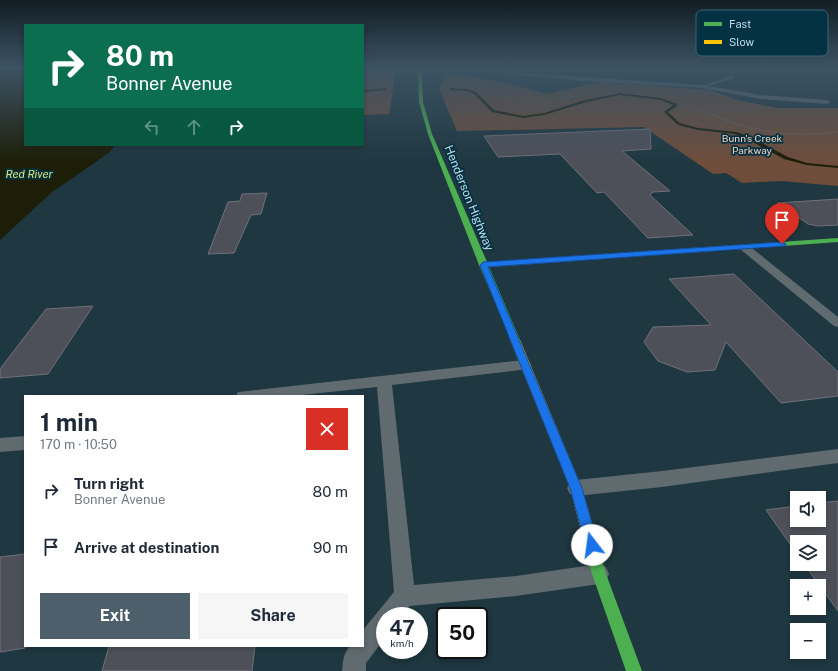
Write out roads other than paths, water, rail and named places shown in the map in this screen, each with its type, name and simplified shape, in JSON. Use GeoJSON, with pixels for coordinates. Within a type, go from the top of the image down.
{"type":"FeatureCollection","features":[{"type":"Feature","properties":{"kind":"main road","name":"Henderson Highway"},"geometry":{"type":"LineString","coordinates":[[419,99],[426,123],[483,265],[576,488],[599,574],[634,671]]}},
{"type":"Feature","properties":{"kind":"main road"},"geometry":{"type":"LineString","coordinates":[[483,265],[838,240]]}},
{"type":"Feature","properties":{"kind":"lane"},"geometry":{"type":"LineString","coordinates":[[792,99],[827,102]]}},
{"type":"Feature","properties":{"kind":"lane"},"geometry":{"type":"LineString","coordinates":[[744,247],[838,323]]}},
{"type":"Feature","properties":{"kind":"lane"},"geometry":{"type":"LineString","coordinates":[[252,395],[524,365]]}},
{"type":"Feature","properties":{"kind":"lane"},"geometry":{"type":"LineString","coordinates":[[384,381],[405,596]]}},
{"type":"Feature","properties":{"kind":"lane"},"geometry":{"type":"LineString","coordinates":[[0,445],[24,443]]}},
{"type":"Feature","properties":{"kind":"lane"},"geometry":{"type":"LineString","coordinates":[[576,488],[838,456]]}},
{"type":"Feature","properties":{"kind":"lane"},"geometry":{"type":"LineString","coordinates":[[396,607],[405,596],[516,586],[599,574]]}},
{"type":"Feature","properties":{"kind":"lane"},"geometry":{"type":"LineString","coordinates":[[364,646],[376,631]]}},
{"type":"Feature","properties":{"kind":"lane"},"geometry":{"type":"LineString","coordinates":[[354,671],[354,658],[363,647]]}},
{"type":"Feature","properties":{"kind":"water","name":"Red River"},"geometry":{"type":"Polygon","coordinates":[[[0,99],[24,99],[24,146],[114,146],[110,152],[51,193],[0,240],[0,99]]]}},
{"type":"Feature","properties":{"kind":"waterway"},"geometry":{"type":"LineString","coordinates":[[481,99],[493,111],[523,117],[544,114],[594,99]]}},
{"type":"Feature","properties":{"kind":"waterway"},"geometry":{"type":"LineString","coordinates":[[662,99],[676,105],[666,112],[679,124],[698,129],[736,133],[751,139],[786,158],[807,164],[838,167]]}},
{"type":"Feature","properties":{"kind":"park label","name":"Bunn's Creek Parkway"},"geometry":{"type":"Point","coordinates":[752,144]}}]}
